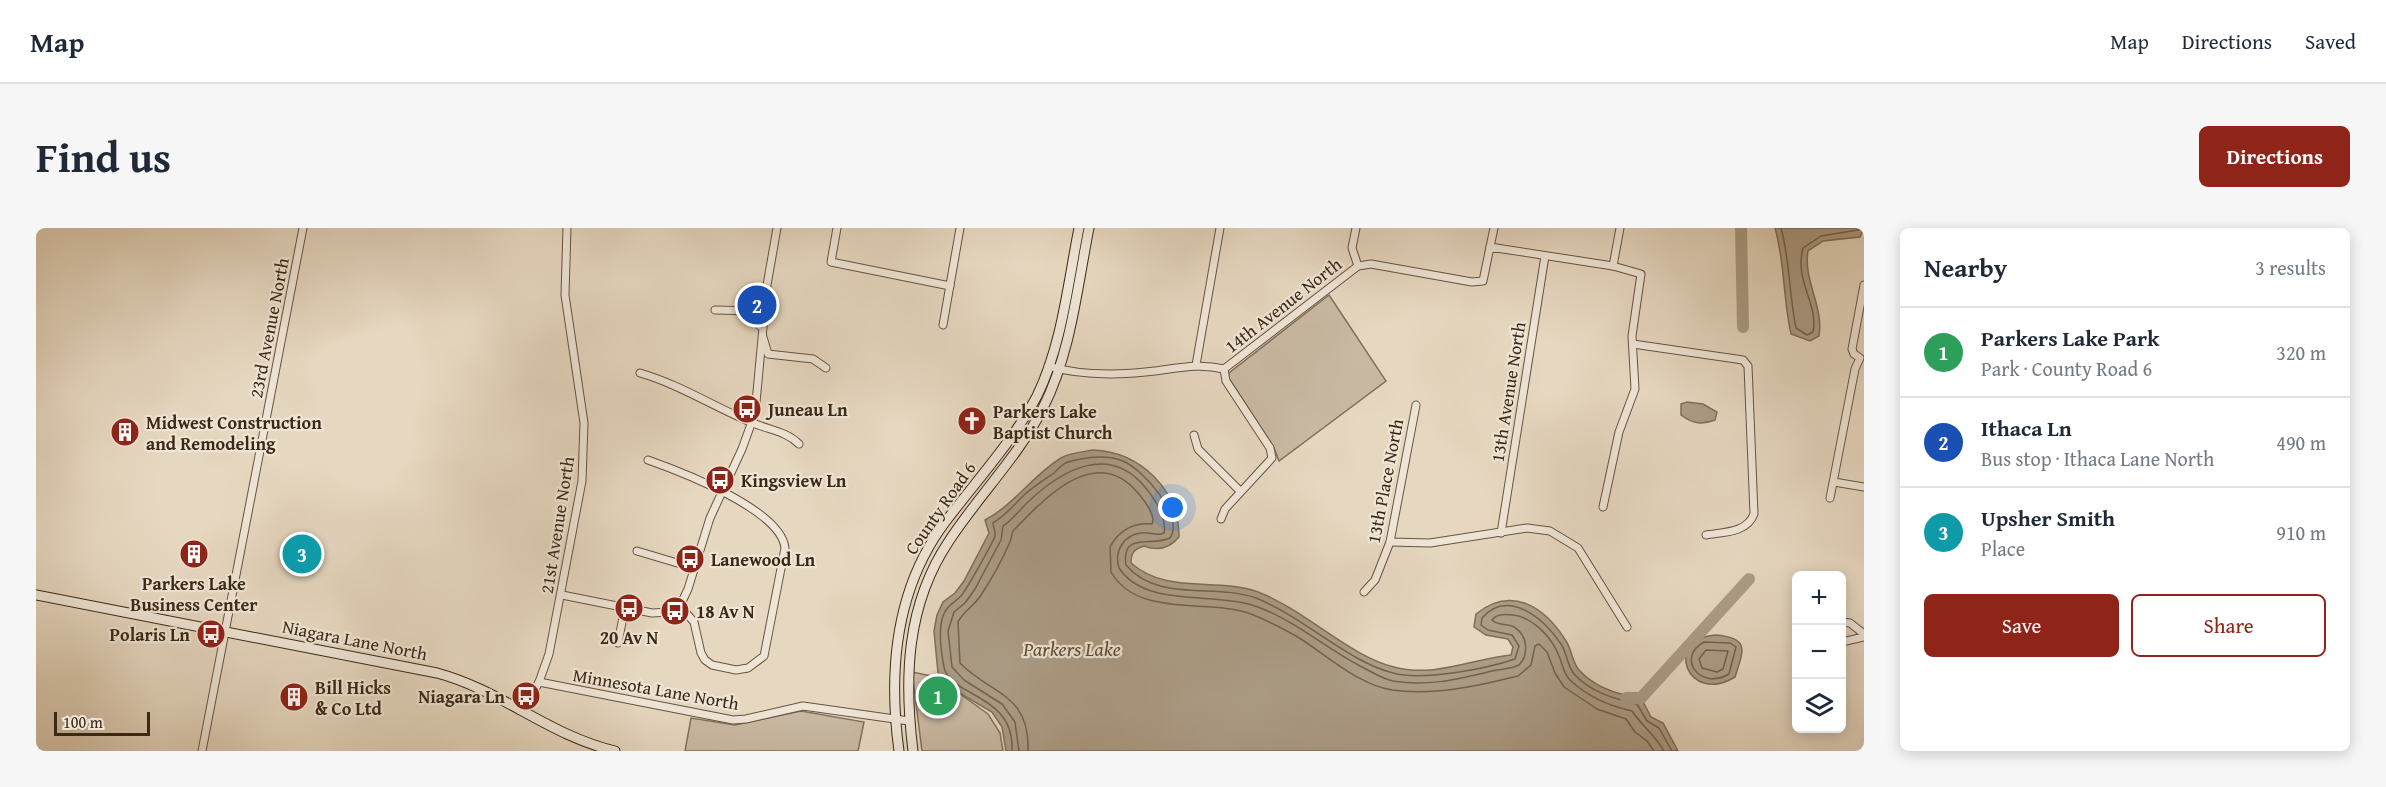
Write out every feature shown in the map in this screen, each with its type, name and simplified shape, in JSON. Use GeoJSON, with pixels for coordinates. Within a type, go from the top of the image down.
{"type":"FeatureCollection","features":[{"type":"Feature","properties":{"kind":"main road","name":"County Road 6"},"geometry":{"type":"LineString","coordinates":[[899,751],[895,720],[897,639],[914,577],[923,556],[944,524],[1026,415],[1048,366],[1060,323],[1079,228]]}},
{"type":"Feature","properties":{"kind":"main road","name":"County Road 6"},"geometry":{"type":"LineString","coordinates":[[913,751],[909,721],[908,665],[912,634],[934,566],[948,541],[1018,452],[1043,409],[1060,370],[1089,228]]}},
{"type":"Feature","properties":{"kind":"main road","name":"Niagara Lane North"},"geometry":{"type":"LineString","coordinates":[[36,596],[444,675],[481,689],[572,738],[615,751]]}},
{"type":"Feature","properties":{"kind":"street","name":"23rd Avenue North"},"geometry":{"type":"LineString","coordinates":[[202,751],[303,228]]}},
{"type":"Feature","properties":{"kind":"street","name":"21st Avenue North"},"geometry":{"type":"LineString","coordinates":[[519,710],[529,700],[539,682],[549,654],[578,510],[584,452],[581,400],[565,296],[567,228]]}},
{"type":"Feature","properties":{"kind":"street"},"geometry":{"type":"LineString","coordinates":[[562,595],[662,613],[680,606],[688,589],[710,518],[752,423],[758,394],[762,331],[777,228]]}},
{"type":"Feature","properties":{"kind":"street"},"geometry":{"type":"LineString","coordinates":[[837,228],[831,262],[950,286]]}},
{"type":"Feature","properties":{"kind":"street"},"geometry":{"type":"LineString","coordinates":[[943,325],[960,228]]}},
{"type":"Feature","properties":{"kind":"street"},"geometry":{"type":"LineString","coordinates":[[1196,365],[1220,228]]}},
{"type":"Feature","properties":{"kind":"street","name":"14th Avenue North"},"geometry":{"type":"LineString","coordinates":[[1224,369],[1358,266],[1352,248],[1356,228]]}},
{"type":"Feature","properties":{"kind":"street"},"geometry":{"type":"LineString","coordinates":[[1358,266],[1371,264],[1472,282],[1483,281],[1494,228]]}},
{"type":"Feature","properties":{"kind":"street"},"geometry":{"type":"LineString","coordinates":[[1613,266],[1620,228]]}},
{"type":"Feature","properties":{"kind":"street"},"geometry":{"type":"LineString","coordinates":[[1490,247],[1613,266],[1641,274],[1633,344],[1635,389],[1619,432],[1603,507]]}},
{"type":"Feature","properties":{"kind":"street","name":"13th Avenue North"},"geometry":{"type":"LineString","coordinates":[[1501,533],[1545,256]]}},
{"type":"Feature","properties":{"kind":"street"},"geometry":{"type":"LineString","coordinates":[[1830,498],[1855,369],[1862,358],[1852,349],[1864,285]]}},
{"type":"Feature","properties":{"kind":"street"},"geometry":{"type":"LineString","coordinates":[[715,310],[757,310],[768,354],[813,359],[826,368]]}},
{"type":"Feature","properties":{"kind":"street"},"geometry":{"type":"LineString","coordinates":[[1633,344],[1743,360],[1748,366],[1754,514],[1752,520],[1742,528],[1706,535]]}},
{"type":"Feature","properties":{"kind":"street"},"geometry":{"type":"LineString","coordinates":[[1048,366],[1060,370],[1122,374],[1196,365],[1224,369],[1226,381],[1270,448],[1272,458],[1240,491],[1221,519]]}},
{"type":"Feature","properties":{"kind":"street"},"geometry":{"type":"LineString","coordinates":[[640,373],[684,388],[752,423],[790,435],[799,444]]}},
{"type":"Feature","properties":{"kind":"street","name":"13th Place North"},"geometry":{"type":"LineString","coordinates":[[1364,592],[1375,580],[1390,542],[1416,405]]}},
{"type":"Feature","properties":{"kind":"street"},"geometry":{"type":"LineString","coordinates":[[1194,435],[1198,449],[1240,491]]}},
{"type":"Feature","properties":{"kind":"street"},"geometry":{"type":"LineString","coordinates":[[648,460],[723,491],[752,509],[779,530],[784,539],[783,558],[764,656],[748,668],[736,670],[712,665],[701,653],[694,622],[680,606]]}},
{"type":"Feature","properties":{"kind":"street"},"geometry":{"type":"LineString","coordinates":[[1834,482],[1864,487]]}},
{"type":"Feature","properties":{"kind":"street"},"geometry":{"type":"LineString","coordinates":[[1390,542],[1430,543],[1539,529],[1550,531],[1569,541],[1584,558],[1627,627]]}},
{"type":"Feature","properties":{"kind":"street"},"geometry":{"type":"LineString","coordinates":[[637,551],[694,568]]}},
{"type":"Feature","properties":{"kind":"street"},"geometry":{"type":"LineString","coordinates":[[618,643],[626,607]]}},
{"type":"Feature","properties":{"kind":"street"},"geometry":{"type":"LineString","coordinates":[[1846,622],[1850,623],[1864,636]]}},
{"type":"Feature","properties":{"kind":"street"},"geometry":{"type":"LineString","coordinates":[[1846,641],[1864,636]]}},
{"type":"Feature","properties":{"kind":"street","name":"Minnesota Lane North"},"geometry":{"type":"LineString","coordinates":[[539,682],[733,720],[803,706],[909,721]]}},
{"type":"Feature","properties":{"kind":"shaded area"},"geometry":{"type":"Polygon","coordinates":[[[1329,295],[1386,381],[1279,461],[1274,448],[1228,377],[1229,373],[1329,295]]]}},
{"type":"Feature","properties":{"kind":"shaded area"},"geometry":{"type":"Polygon","coordinates":[[[912,672],[936,677],[988,714],[1000,733],[1003,751],[922,751],[912,672]]]}},
{"type":"Feature","properties":{"kind":"shaded area"},"geometry":{"type":"Polygon","coordinates":[[[801,711],[864,722],[858,751],[685,751],[691,718],[735,725],[801,711]]]}},
{"type":"Feature","properties":{"kind":"water"},"geometry":{"type":"Polygon","coordinates":[[[1775,228],[1864,228],[1860,237],[1823,241],[1808,251],[1808,273],[1820,325],[1819,336],[1810,341],[1791,334],[1781,254],[1775,228]]]}},
{"type":"Feature","properties":{"kind":"water"},"geometry":{"type":"Polygon","coordinates":[[[1687,402],[1703,404],[1717,412],[1715,420],[1698,423],[1685,418],[1681,415],[1681,404],[1687,402]]]}},
{"type":"Feature","properties":{"kind":"water","name":"Parkers Lake"},"geometry":{"type":"Polygon","coordinates":[[[1093,450],[1110,452],[1141,466],[1154,476],[1172,503],[1179,537],[1163,548],[1144,546],[1134,552],[1131,563],[1145,573],[1176,582],[1226,586],[1258,592],[1293,610],[1360,653],[1394,667],[1409,670],[1453,667],[1511,655],[1513,647],[1508,639],[1486,635],[1474,627],[1476,614],[1489,605],[1502,601],[1527,604],[1548,618],[1558,629],[1577,667],[1585,676],[1607,689],[1641,698],[1651,717],[1663,723],[1678,751],[1006,751],[1002,727],[992,712],[956,691],[938,673],[934,631],[937,615],[943,602],[955,593],[964,581],[989,533],[985,520],[1061,458],[1093,450]]]}},
{"type":"Feature","properties":{"kind":"water"},"geometry":{"type":"Polygon","coordinates":[[[1716,635],[1735,639],[1742,647],[1742,653],[1735,677],[1718,684],[1705,683],[1694,678],[1688,668],[1686,658],[1690,647],[1699,639],[1716,635]]]}},
{"type":"Feature","properties":{"kind":"waterway"},"geometry":{"type":"LineString","coordinates":[[1741,228],[1743,327]]}},
{"type":"Feature","properties":{"kind":"waterway"},"geometry":{"type":"LineString","coordinates":[[1626,698],[1641,698],[1749,579]]}},
{"type":"Feature","properties":{"kind":"place","name":"Ithaca Ln"},"geometry":{"type":"Point","coordinates":[757,305]}},
{"type":"Feature","properties":{"kind":"place","name":"Juneau Ln"},"geometry":{"type":"Point","coordinates":[747,409]}},
{"type":"Feature","properties":{"kind":"place","name":"Parkers Lake Baptist Church"},"geometry":{"type":"Point","coordinates":[972,421]}},
{"type":"Feature","properties":{"kind":"place","name":"Midwest Construction and Remodeling"},"geometry":{"type":"Point","coordinates":[125,432]}},
{"type":"Feature","properties":{"kind":"place","name":"Kingsview Ln"},"geometry":{"type":"Point","coordinates":[720,480]}},
{"type":"Feature","properties":{"kind":"place","name":"Parkers Lake Business Center"},"geometry":{"type":"Point","coordinates":[194,554]}},
{"type":"Feature","properties":{"kind":"place","name":"Upsher Smith"},"geometry":{"type":"Point","coordinates":[302,554]}},
{"type":"Feature","properties":{"kind":"place","name":"Lanewood Ln"},"geometry":{"type":"Point","coordinates":[690,559]}},
{"type":"Feature","properties":{"kind":"place","name":"20 Av N"},"geometry":{"type":"Point","coordinates":[629,608]}},
{"type":"Feature","properties":{"kind":"place","name":"18 Av N"},"geometry":{"type":"Point","coordinates":[675,611]}},
{"type":"Feature","properties":{"kind":"place","name":"Polaris Ln"},"geometry":{"type":"Point","coordinates":[211,634]}},
{"type":"Feature","properties":{"kind":"place","name":"Niagara Ln"},"geometry":{"type":"Point","coordinates":[526,696]}},
{"type":"Feature","properties":{"kind":"place","name":"Parkers Lake Park"},"geometry":{"type":"Point","coordinates":[938,696]}},
{"type":"Feature","properties":{"kind":"place","name":"Bill Hicks & Co Ltd"},"geometry":{"type":"Point","coordinates":[294,697]}}]}
